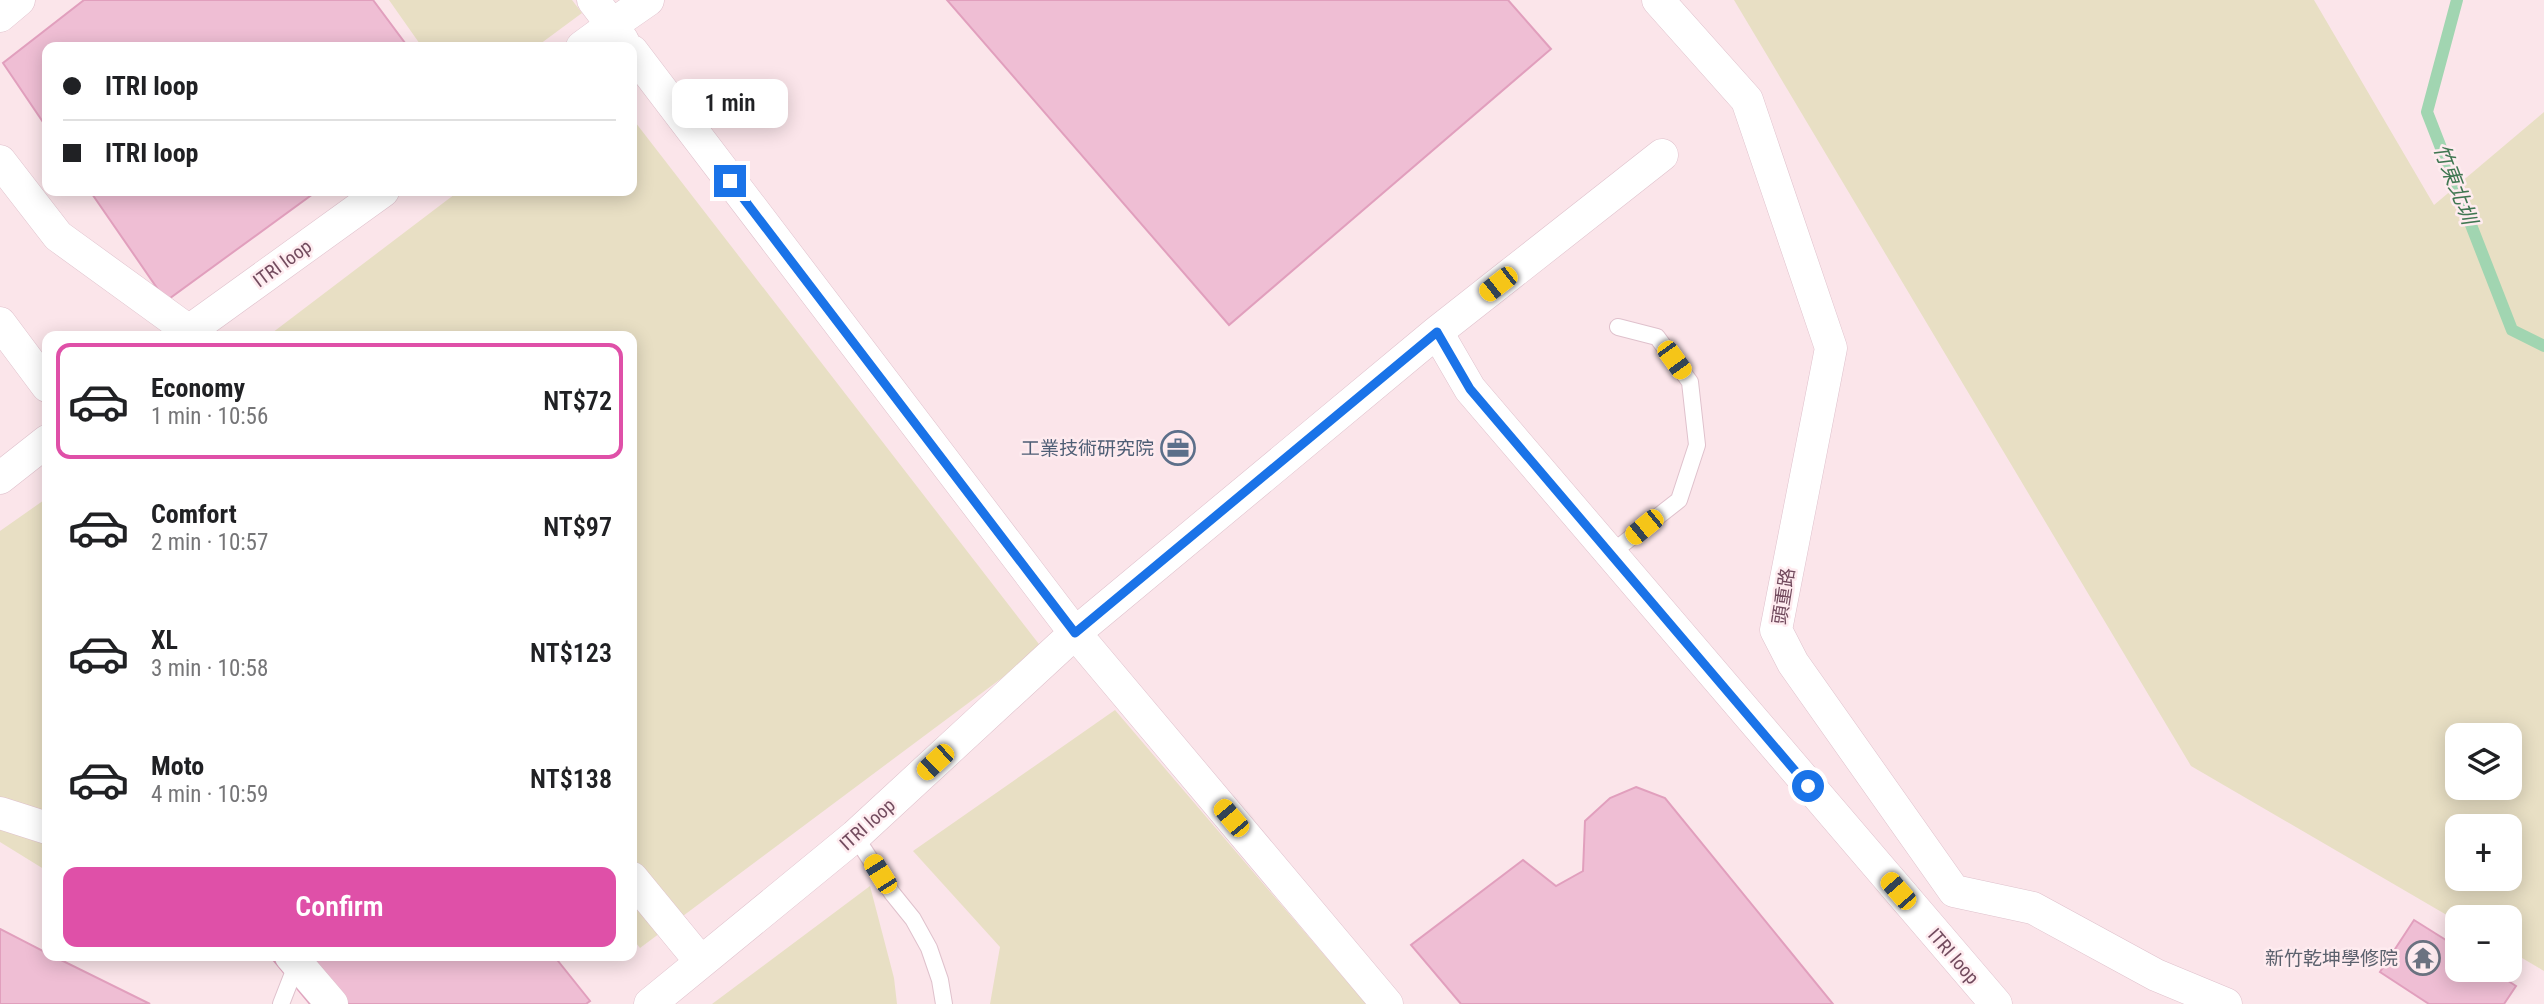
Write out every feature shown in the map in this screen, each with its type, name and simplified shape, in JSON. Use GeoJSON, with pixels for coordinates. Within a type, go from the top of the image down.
{"type":"FeatureCollection","features":[{"type":"Feature","properties":{"kind":"street"},"geometry":{"type":"LineString","coordinates":[[0,16],[19,0]]}},
{"type":"Feature","properties":{"kind":"street"},"geometry":{"type":"LineString","coordinates":[[593,0],[620,36]]}},
{"type":"Feature","properties":{"kind":"street"},"geometry":{"type":"LineString","coordinates":[[599,42],[620,36],[648,0]]}},
{"type":"Feature","properties":{"kind":"street","name":"頭重路"},"geometry":{"type":"LineString","coordinates":[[1658,0],[1747,100],[1831,348],[1776,631],[1793,663],[1954,891],[2034,908],[2156,975],[2226,1004]]}},
{"type":"Feature","properties":{"kind":"street"},"geometry":{"type":"LineString","coordinates":[[637,58],[1075,633],[1387,1004]]}},
{"type":"Feature","properties":{"kind":"street"},"geometry":{"type":"LineString","coordinates":[[1437,332],[1661,155]]}},
{"type":"Feature","properties":{"kind":"street"},"geometry":{"type":"LineString","coordinates":[[0,161],[58,236],[184,331]]}},
{"type":"Feature","properties":{"kind":"street","name":"ITRI loop"},"geometry":{"type":"LineString","coordinates":[[192,331],[376,196]]}},
{"type":"Feature","properties":{"kind":"street"},"geometry":{"type":"LineString","coordinates":[[0,323],[42,379]]}},
{"type":"Feature","properties":{"kind":"street","name":"ITRI loop"},"geometry":{"type":"LineString","coordinates":[[650,1004],[855,836],[1075,633],[1437,332],[1470,389],[1996,1004]]}},
{"type":"Feature","properties":{"kind":"street"},"geometry":{"type":"LineString","coordinates":[[0,478],[42,445]]}},
{"type":"Feature","properties":{"kind":"street"},"geometry":{"type":"LineString","coordinates":[[0,813],[42,826]]}},
{"type":"Feature","properties":{"kind":"street"},"geometry":{"type":"LineString","coordinates":[[637,884],[701,962]]}},
{"type":"Feature","properties":{"kind":"street"},"geometry":{"type":"LineString","coordinates":[[296,961],[332,1004]]}},
{"type":"Feature","properties":{"kind":"lane"},"geometry":{"type":"LineString","coordinates":[[1610,554],[1679,500],[1697,445],[1690,382],[1657,337],[1618,327]]}},
{"type":"Feature","properties":{"kind":"lane"},"geometry":{"type":"LineString","coordinates":[[855,836],[892,893],[913,919],[929,948],[940,980],[944,1004]]}},
{"type":"Feature","properties":{"kind":"lane"},"geometry":{"type":"LineString","coordinates":[[281,1004],[293,961]]}},
{"type":"Feature","properties":{"kind":"shaded area"},"geometry":{"type":"Polygon","coordinates":[[[389,0],[572,0],[582,13],[543,42],[418,42],[389,0]]]}},
{"type":"Feature","properties":{"kind":"shaded area"},"geometry":{"type":"Polygon","coordinates":[[[1734,0],[2314,0],[2434,205],[2544,112],[2544,971],[2522,958],[2522,905],[2445,905],[2445,914],[2191,766],[1734,0]]]}},
{"type":"Feature","properties":{"kind":"shaded area"},"geometry":{"type":"Polygon","coordinates":[[[637,124],[1042,648],[640,948],[637,944],[637,331],[275,331],[452,196],[637,196],[637,124]]]}},
{"type":"Feature","properties":{"kind":"shaded area"},"geometry":{"type":"Polygon","coordinates":[[[42,502],[42,868],[0,842],[0,531],[42,502]]]}},
{"type":"Feature","properties":{"kind":"shaded area"},"geometry":{"type":"Polygon","coordinates":[[[1115,710],[1366,1004],[990,1004],[1000,947],[913,851],[1115,710]]]}},
{"type":"Feature","properties":{"kind":"shaded area"},"geometry":{"type":"Polygon","coordinates":[[[870,886],[894,978],[897,1004],[712,1004],[870,886]]]}},
{"type":"Feature","properties":{"kind":"building"},"geometry":{"type":"Polygon","coordinates":[[[84,0],[373,0],[404,42],[42,42],[42,121],[3,63],[84,0]]]}},
{"type":"Feature","properties":{"kind":"building"},"geometry":{"type":"Polygon","coordinates":[[[947,0],[1508,0],[1551,49],[1229,325],[947,0]]]}},
{"type":"Feature","properties":{"kind":"building"},"geometry":{"type":"Polygon","coordinates":[[[93,196],[310,196],[166,301],[93,196]]]}},
{"type":"Feature","properties":{"kind":"building"},"geometry":{"type":"Polygon","coordinates":[[[1636,787],[1665,798],[1833,1004],[1461,1004],[1411,945],[1523,860],[1556,886],[1583,871],[1585,821],[1610,798],[1636,787]]]}},
{"type":"Feature","properties":{"kind":"building","name":"新竹乾坤學修院"},"geometry":{"type":"Polygon","coordinates":[[[2414,920],[2445,939],[2445,982],[2510,982],[2516,986],[2504,1004],[2429,1004],[2380,972],[2414,920]]]}},
{"type":"Feature","properties":{"kind":"building"},"geometry":{"type":"Polygon","coordinates":[[[0,929],[42,950],[42,961],[63,961],[150,1004],[0,1004],[0,929]]]}},
{"type":"Feature","properties":{"kind":"building"},"geometry":{"type":"Polygon","coordinates":[[[274,961],[558,961],[590,1001],[586,1004],[310,1004],[274,961]]]}},
{"type":"Feature","properties":{"kind":"waterway","name":"竹東北圳"},"geometry":{"type":"LineString","coordinates":[[2457,0],[2427,112],[2512,330],[2544,346]]}},
{"type":"Feature","properties":{"kind":"place","name":"工業技術研究院"},"geometry":{"type":"Point","coordinates":[1178,448]}},
{"type":"Feature","properties":{"kind":"place","name":"新竹乾坤學修院"},"geometry":{"type":"Point","coordinates":[2423,958]}},
{"type":"Feature","properties":{"kind":"route"},"geometry":{"type":"LineString","coordinates":[[730,181],[1075,633],[1437,332],[1470,389],[1808,786]]}}]}
